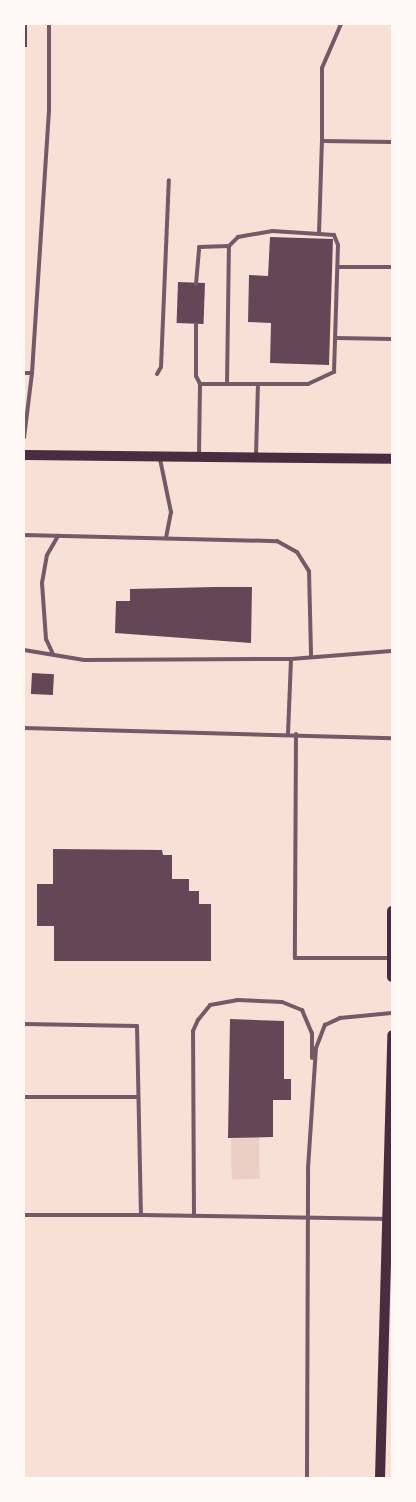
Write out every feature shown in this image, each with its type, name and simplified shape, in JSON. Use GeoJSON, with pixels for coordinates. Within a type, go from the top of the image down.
{"type":"FeatureCollection","features":[{"type":"Feature","properties":{"kind":"main road"},"geometry":{"type":"LineString","coordinates":[[24,455],[199,460],[392,460]]}},
{"type":"Feature","properties":{"kind":"main road"},"geometry":{"type":"LineString","coordinates":[[392,911],[392,977]]}},
{"type":"Feature","properties":{"kind":"main road"},"geometry":{"type":"LineString","coordinates":[[380,1478],[388,1354],[392,1035]]}},
{"type":"Feature","properties":{"kind":"lane"},"geometry":{"type":"LineString","coordinates":[[24,438],[32,374],[49,110],[49,24]]}},
{"type":"Feature","properties":{"kind":"lane"},"geometry":{"type":"LineString","coordinates":[[319,234],[322,68],[341,24]]}},
{"type":"Feature","properties":{"kind":"lane"},"geometry":{"type":"LineString","coordinates":[[322,141],[392,142]]}},
{"type":"Feature","properties":{"kind":"lane"},"geometry":{"type":"LineString","coordinates":[[157,374],[161,367],[169,180]]}},
{"type":"Feature","properties":{"kind":"lane"},"geometry":{"type":"LineString","coordinates":[[196,284],[199,248],[229,246],[238,237],[272,231],[319,234],[337,239],[337,338],[334,372],[321,381],[200,384]]}},
{"type":"Feature","properties":{"kind":"lane"},"geometry":{"type":"LineString","coordinates":[[227,384],[229,246]]}},
{"type":"Feature","properties":{"kind":"lane"},"geometry":{"type":"LineString","coordinates":[[338,266],[392,267]]}},
{"type":"Feature","properties":{"kind":"lane"},"geometry":{"type":"LineString","coordinates":[[196,324],[196,376],[200,384],[199,460]]}},
{"type":"Feature","properties":{"kind":"lane"},"geometry":{"type":"LineString","coordinates":[[337,338],[392,340]]}},
{"type":"Feature","properties":{"kind":"lane"},"geometry":{"type":"LineString","coordinates":[[24,373],[32,374]]}},
{"type":"Feature","properties":{"kind":"lane"},"geometry":{"type":"LineString","coordinates":[[256,460],[258,384]]}},
{"type":"Feature","properties":{"kind":"lane"},"geometry":{"type":"LineString","coordinates":[[160,459],[171,512],[166,538]]}},
{"type":"Feature","properties":{"kind":"lane"},"geometry":{"type":"LineString","coordinates":[[24,535],[277,541],[297,552],[309,571],[311,655]]}},
{"type":"Feature","properties":{"kind":"lane"},"geometry":{"type":"LineString","coordinates":[[53,654],[46,639],[42,583],[47,556],[58,536]]}},
{"type":"Feature","properties":{"kind":"lane"},"geometry":{"type":"LineString","coordinates":[[24,650],[84,660],[290,659],[311,655],[392,651]]}},
{"type":"Feature","properties":{"kind":"lane"},"geometry":{"type":"LineString","coordinates":[[288,734],[290,659]]}},
{"type":"Feature","properties":{"kind":"lane"},"geometry":{"type":"LineString","coordinates":[[24,728],[392,738]]}},
{"type":"Feature","properties":{"kind":"lane"},"geometry":{"type":"LineString","coordinates":[[296,734],[295,958],[392,958]]}},
{"type":"Feature","properties":{"kind":"lane"},"geometry":{"type":"LineString","coordinates":[[194,1216],[193,1031],[198,1020],[210,1005],[237,1000],[282,1002],[302,1010],[312,1033],[308,1218],[307,1478]]}},
{"type":"Feature","properties":{"kind":"lane"},"geometry":{"type":"LineString","coordinates":[[312,1077],[325,1025],[340,1018],[392,1012]]}},
{"type":"Feature","properties":{"kind":"lane"},"geometry":{"type":"LineString","coordinates":[[24,1024],[137,1026],[141,1215]]}},
{"type":"Feature","properties":{"kind":"lane"},"geometry":{"type":"LineString","coordinates":[[24,1098],[138,1097]]}},
{"type":"Feature","properties":{"kind":"lane"},"geometry":{"type":"LineString","coordinates":[[24,1215],[389,1219]]}},
{"type":"Feature","properties":{"kind":"shaded area"},"geometry":{"type":"Polygon","coordinates":[[[231,1137],[259,1137],[260,1179],[232,1179],[231,1137]]]}},
{"type":"Feature","properties":{"kind":"building"},"geometry":{"type":"Polygon","coordinates":[[[24,24],[27,24],[27,47],[24,47],[24,24]]]}},
{"type":"Feature","properties":{"kind":"building"},"geometry":{"type":"Polygon","coordinates":[[[270,237],[333,239],[329,365],[270,363],[271,323],[248,322],[249,275],[268,276],[270,237]]]}},
{"type":"Feature","properties":{"kind":"building"},"geometry":{"type":"Polygon","coordinates":[[[178,282],[205,283],[204,324],[177,323],[178,282]]]}},
{"type":"Feature","properties":{"kind":"building"},"geometry":{"type":"Polygon","coordinates":[[[252,587],[251,643],[115,633],[116,601],[130,601],[130,589],[252,587]]]}},
{"type":"Feature","properties":{"kind":"building"},"geometry":{"type":"Polygon","coordinates":[[[32,673],[54,674],[53,695],[31,694],[32,673]]]}},
{"type":"Feature","properties":{"kind":"building"},"geometry":{"type":"Polygon","coordinates":[[[53,849],[162,850],[163,855],[172,855],[172,879],[189,879],[189,891],[199,891],[199,904],[211,904],[211,961],[54,961],[54,926],[37,926],[37,884],[53,884],[53,849]]]}},
{"type":"Feature","properties":{"kind":"building"},"geometry":{"type":"Polygon","coordinates":[[[230,1019],[284,1021],[284,1079],[291,1079],[291,1100],[273,1100],[273,1137],[228,1138],[230,1019]]]}}]}
